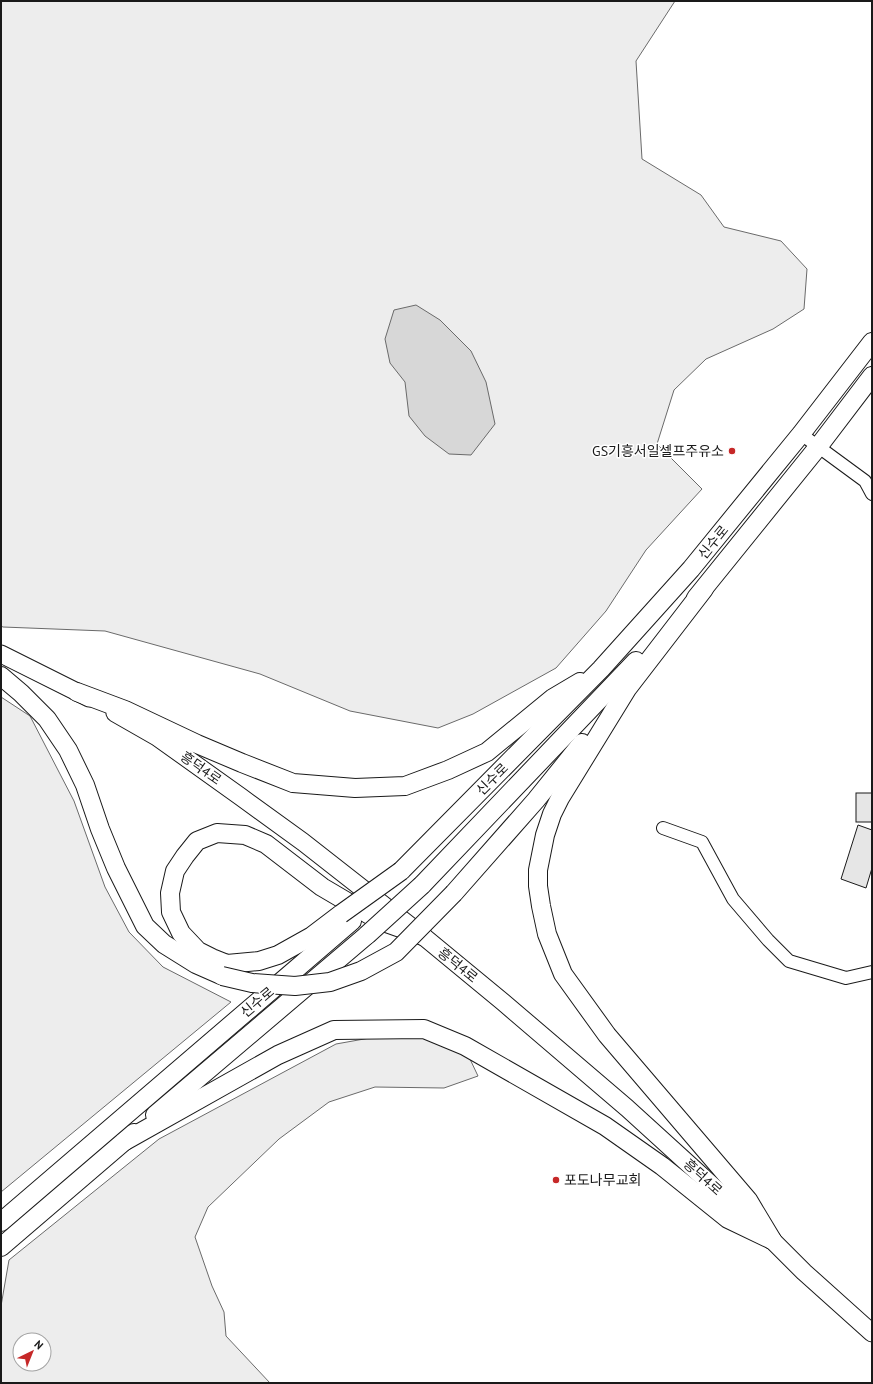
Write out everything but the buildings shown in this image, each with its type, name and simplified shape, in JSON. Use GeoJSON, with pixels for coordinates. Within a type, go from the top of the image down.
{"type":"FeatureCollection","features":[{"type":"Feature","properties":{"kind":"main road","name":"신수로"},"geometry":{"type":"LineString","coordinates":[[1,1222],[401,871],[601,669],[691,569],[801,434],[872,342]]}},
{"type":"Feature","properties":{"kind":"main road","name":"신수로"},"geometry":{"type":"LineString","coordinates":[[1,1247],[367,935],[422,885],[704,589],[818,447],[872,376]]}},
{"type":"Feature","properties":{"kind":"main road"},"geometry":{"type":"LineString","coordinates":[[1,676],[47,719],[68,750],[85,786],[116,868],[145,926],[164,944],[196,964],[222,976],[252,983],[295,986],[330,982],[361,971],[396,952],[454,893],[536,800],[627,689],[704,589]]}},
{"type":"Feature","properties":{"kind":"main road"},"geometry":{"type":"LineString","coordinates":[[77,692],[125,710],[242,763],[293,782],[354,788],[405,786],[448,770],[487,752],[553,698],[601,669]]}},
{"type":"Feature","properties":{"kind":"main road"},"geometry":{"type":"LineString","coordinates":[[627,689],[560,798],[552,814],[545,835],[538,870],[538,886],[547,934],[563,974],[607,1035],[748,1200],[772,1240]]}},
{"type":"Feature","properties":{"kind":"main road"},"geometry":{"type":"LineString","coordinates":[[346,918],[278,955],[259,960],[227,964],[198,951],[181,933],[171,912],[170,893],[175,871],[197,841],[217,833],[245,835],[266,844],[322,887],[378,920],[423,936]]}},
{"type":"Feature","properties":{"kind":"main road"},"geometry":{"type":"LineString","coordinates":[[125,1141],[278,1055],[334,1030],[424,1029],[465,1046],[605,1126],[662,1166],[728,1219],[772,1240]]}},
{"type":"Feature","properties":{"kind":"street"},"geometry":{"type":"LineString","coordinates":[[801,434],[864,481],[872,494]]}},
{"type":"Feature","properties":{"kind":"street","name":"흥덕4로"},"geometry":{"type":"LineString","coordinates":[[1,654],[77,692],[157,737],[303,842],[423,936],[627,1108],[872,1333]]}},
{"type":"Feature","properties":{"kind":"street"},"geometry":{"type":"LineString","coordinates":[[663,828],[702,842],[733,899],[768,940],[789,961],[846,978],[872,972]]}},
{"type":"Feature","properties":{"kind":"shaded area"},"geometry":{"type":"Polygon","coordinates":[[[1,1],[675,1],[636,61],[642,159],[701,195],[724,227],[781,241],[807,269],[804,309],[773,329],[706,359],[674,390],[657,444],[702,489],[646,550],[606,611],[556,668],[473,714],[438,728],[350,711],[260,674],[105,631],[1,626],[1,1]]]}},
{"type":"Feature","properties":{"kind":"shaded area"},"geometry":{"type":"Polygon","coordinates":[[[416,305],[440,320],[471,351],[486,382],[495,424],[471,455],[449,454],[425,436],[409,416],[405,382],[390,363],[385,339],[394,310],[416,305]]]}},
{"type":"Feature","properties":{"kind":"shaded area"},"geometry":{"type":"Polygon","coordinates":[[[1,697],[30,716],[74,801],[105,887],[129,932],[163,967],[231,1002],[1,1192],[1,697]]]}},
{"type":"Feature","properties":{"kind":"shaded area"},"geometry":{"type":"Polygon","coordinates":[[[392,1034],[435,1040],[469,1057],[478,1076],[444,1088],[375,1087],[329,1102],[279,1139],[208,1207],[195,1237],[212,1286],[224,1312],[226,1336],[270,1383],[1,1383],[1,1306],[9,1260],[159,1139],[336,1044],[392,1034]]]}},
{"type":"Feature","properties":{"kind":"place","name":"GS기흥서일셀프주유소"},"geometry":{"type":"Point","coordinates":[732,451]}},
{"type":"Feature","properties":{"kind":"place","name":"포도나무교회"},"geometry":{"type":"Point","coordinates":[556,1180]}}]}
